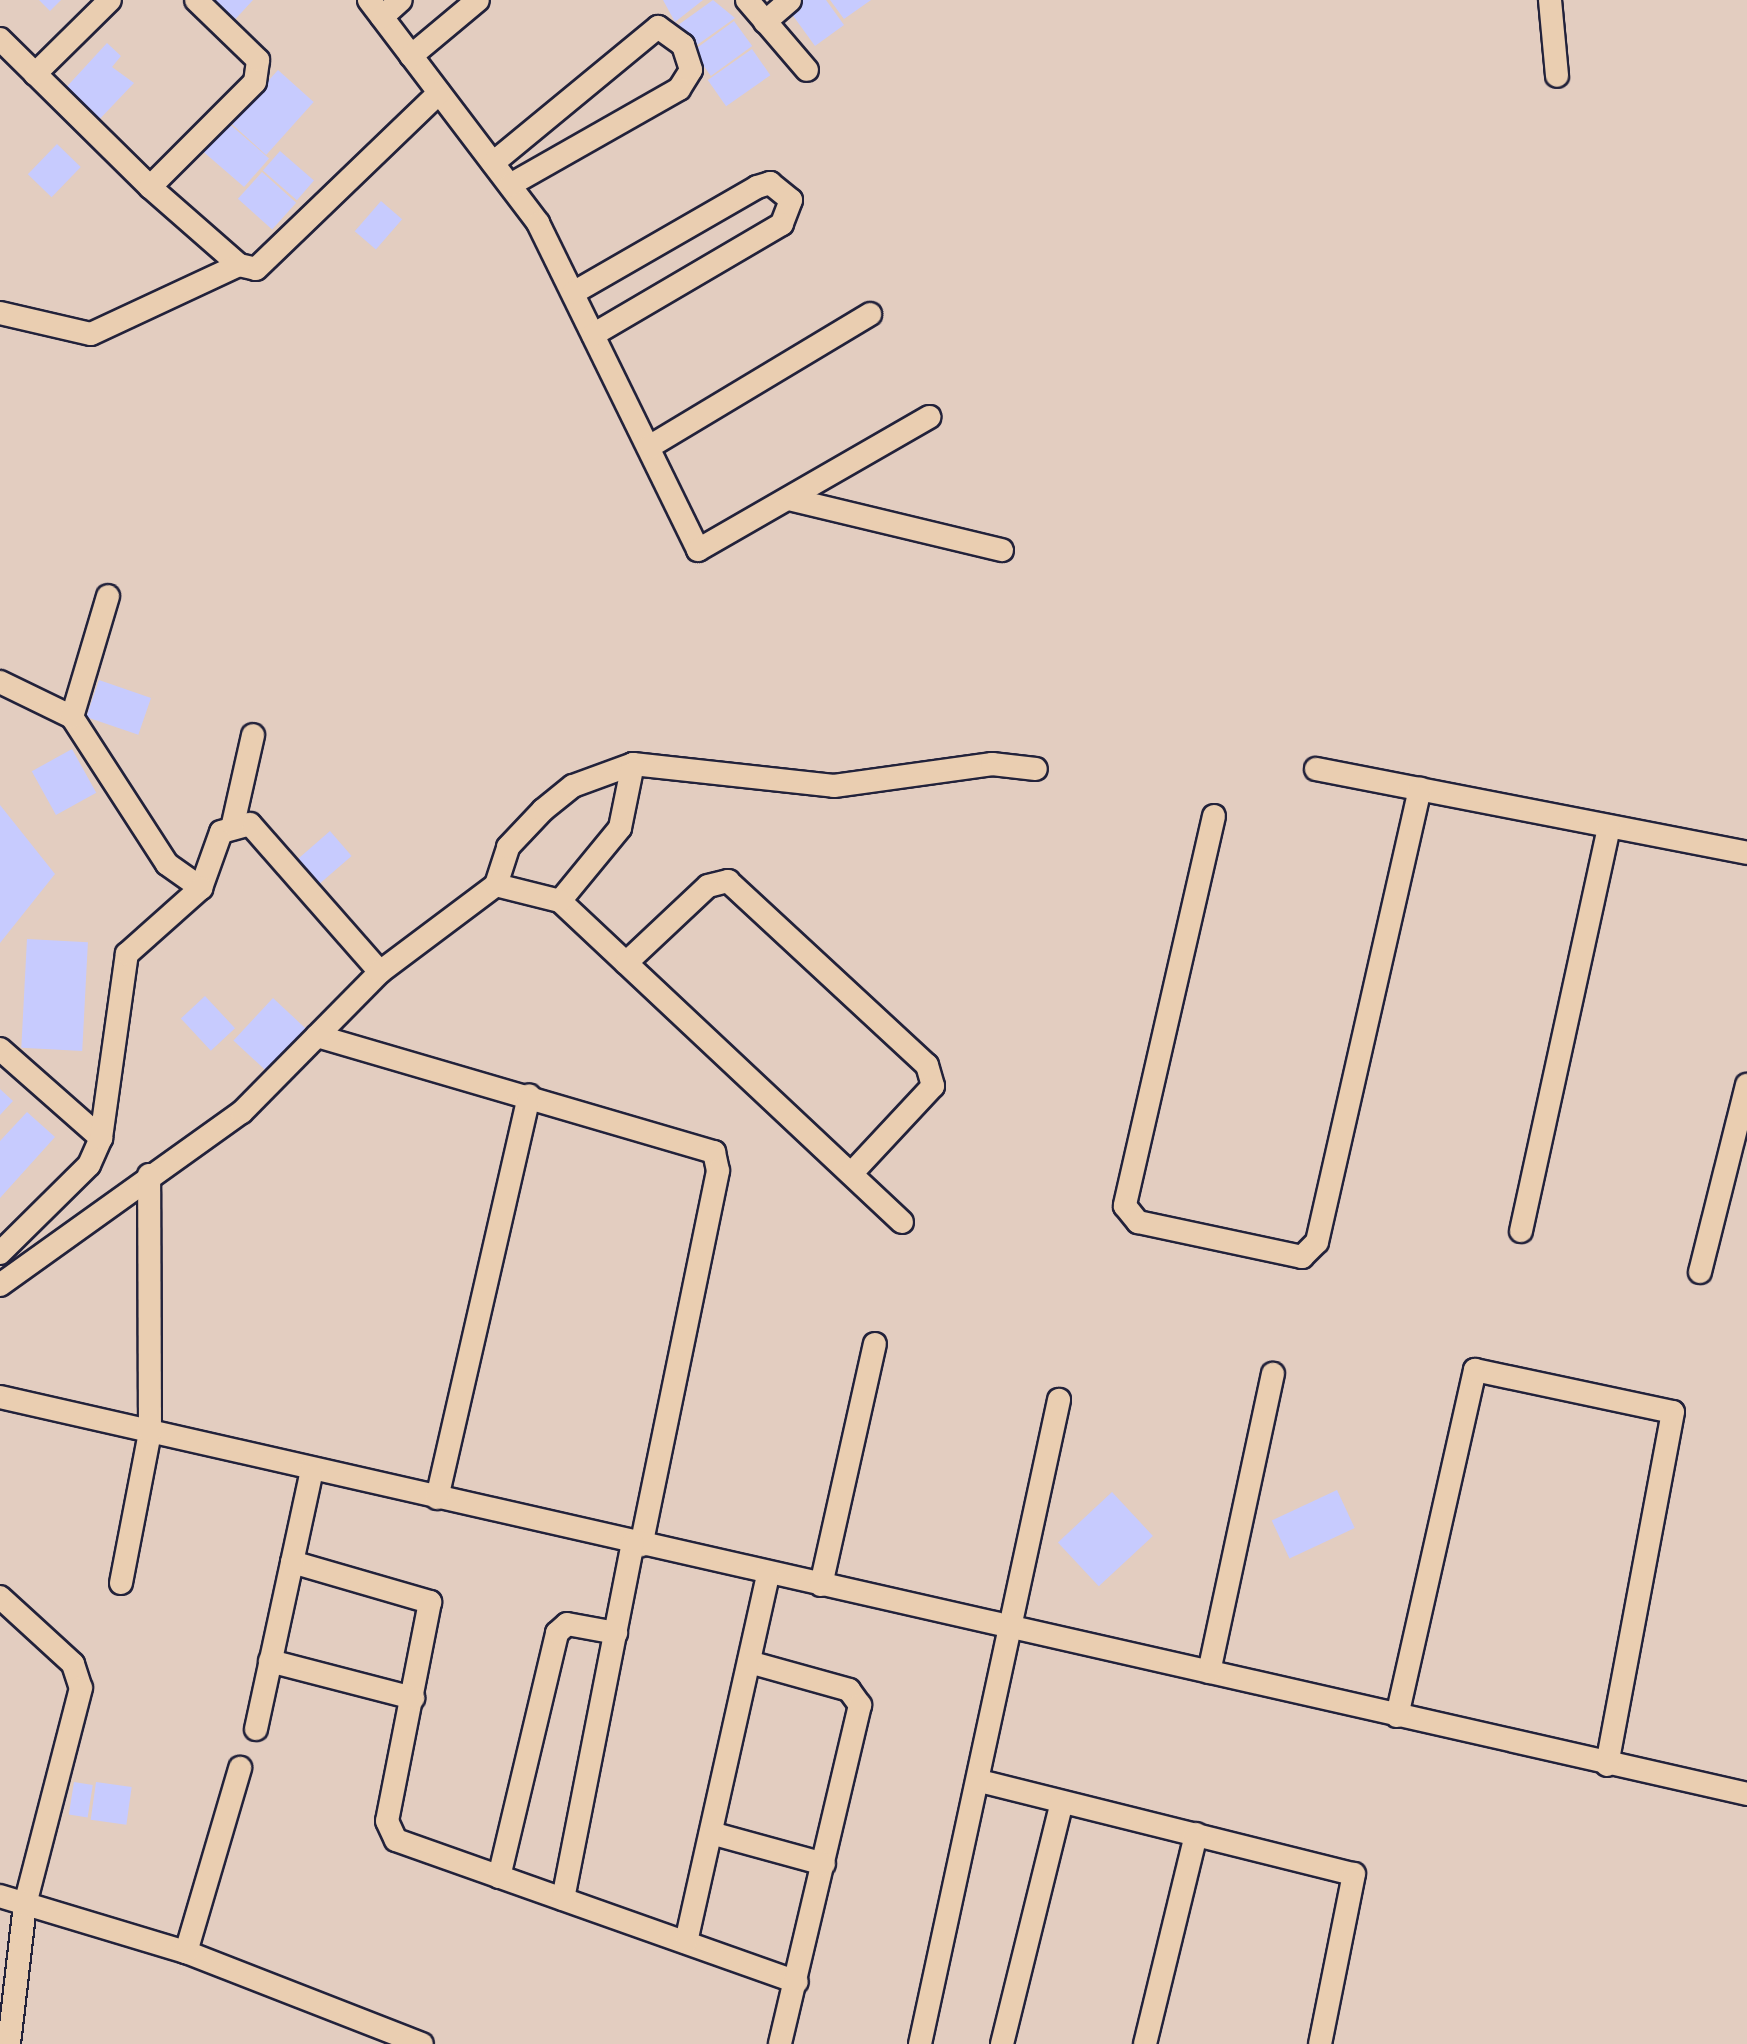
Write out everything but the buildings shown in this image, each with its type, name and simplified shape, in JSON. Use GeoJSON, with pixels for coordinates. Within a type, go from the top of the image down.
{"type":"FeatureCollection","features":[{"type":"Feature","properties":{"kind":"street"},"geometry":{"type":"LineString","coordinates":[[35,74],[110,0]]}},
{"type":"Feature","properties":{"kind":"street"},"geometry":{"type":"LineString","coordinates":[[150,187],[256,82],[258,60],[196,0]]}},
{"type":"Feature","properties":{"kind":"street"},"geometry":{"type":"LineString","coordinates":[[401,0],[375,8],[510,185],[573,294],[698,550],[929,417]]}},
{"type":"Feature","properties":{"kind":"street"},"geometry":{"type":"LineString","coordinates":[[411,56],[478,0]]}},
{"type":"Feature","properties":{"kind":"street"},"geometry":{"type":"LineString","coordinates":[[748,0],[806,70]]}},
{"type":"Feature","properties":{"kind":"street"},"geometry":{"type":"LineString","coordinates":[[766,22],[790,0]]}},
{"type":"Feature","properties":{"kind":"street"},"geometry":{"type":"LineString","coordinates":[[1550,0],[1556,76]]}},
{"type":"Feature","properties":{"kind":"street"},"geometry":{"type":"LineString","coordinates":[[494,164],[650,32],[671,32],[684,45],[691,70],[679,89],[510,185]]}},
{"type":"Feature","properties":{"kind":"street"},"geometry":{"type":"LineString","coordinates":[[0,39],[150,187],[240,265],[256,268],[440,93]]}},
{"type":"Feature","properties":{"kind":"street"},"geometry":{"type":"LineString","coordinates":[[573,294],[757,186],[770,183],[790,200],[782,224],[593,335]]}},
{"type":"Feature","properties":{"kind":"street"},"geometry":{"type":"LineString","coordinates":[[0,312],[91,334],[240,265]]}},
{"type":"Feature","properties":{"kind":"street"},"geometry":{"type":"LineString","coordinates":[[649,446],[870,314]]}},
{"type":"Feature","properties":{"kind":"street"},"geometry":{"type":"LineString","coordinates":[[789,498],[1002,550]]}},
{"type":"Feature","properties":{"kind":"street"},"geometry":{"type":"LineString","coordinates":[[72,718],[108,596]]}},
{"type":"Feature","properties":{"kind":"street"},"geometry":{"type":"LineString","coordinates":[[0,682],[72,718],[167,864],[201,888]]}},
{"type":"Feature","properties":{"kind":"street"},"geometry":{"type":"LineString","coordinates":[[0,1253],[77,1182],[101,1138],[127,954],[201,888],[233,824],[254,734]]}},
{"type":"Feature","properties":{"kind":"street"},"geometry":{"type":"LineString","coordinates":[[560,901],[620,828],[633,764]]}},
{"type":"Feature","properties":{"kind":"street"},"geometry":{"type":"LineString","coordinates":[[0,1285],[242,1112],[380,972],[496,885],[508,847],[543,810],[573,786],[633,764],[834,786],[992,764],[1036,768]]}},
{"type":"Feature","properties":{"kind":"street"},"geometry":{"type":"LineString","coordinates":[[1316,768],[1747,853]]}},
{"type":"Feature","properties":{"kind":"street"},"geometry":{"type":"LineString","coordinates":[[1214,816],[1125,1206],[1138,1222],[1302,1258],[1316,1242],[1420,789]]}},
{"type":"Feature","properties":{"kind":"street"},"geometry":{"type":"LineString","coordinates":[[233,824],[250,824],[380,972]]}},
{"type":"Feature","properties":{"kind":"street"},"geometry":{"type":"LineString","coordinates":[[1521,1230],[1609,826]]}},
{"type":"Feature","properties":{"kind":"street"},"geometry":{"type":"LineString","coordinates":[[626,964],[708,886],[728,882],[927,1065],[934,1086],[851,1174]]}},
{"type":"Feature","properties":{"kind":"street"},"geometry":{"type":"LineString","coordinates":[[496,885],[560,901],[902,1222]]}},
{"type":"Feature","properties":{"kind":"street"},"geometry":{"type":"LineString","coordinates":[[317,1036],[704,1145],[718,1162],[563,1899]]}},
{"type":"Feature","properties":{"kind":"street"},"geometry":{"type":"LineString","coordinates":[[0,1049],[101,1138]]}},
{"type":"Feature","properties":{"kind":"street"},"geometry":{"type":"LineString","coordinates":[[1700,1272],[1747,1085]]}},
{"type":"Feature","properties":{"kind":"street"},"geometry":{"type":"LineString","coordinates":[[437,1498],[529,1096]]}},
{"type":"Feature","properties":{"kind":"street"},"geometry":{"type":"LineString","coordinates":[[120,1583],[150,1432],[149,1175]]}},
{"type":"Feature","properties":{"kind":"street"},"geometry":{"type":"LineString","coordinates":[[821,1585],[875,1344]]}},
{"type":"Feature","properties":{"kind":"street"},"geometry":{"type":"LineString","coordinates":[[1397,1716],[1475,1370],[1673,1412],[1607,1765]]}},
{"type":"Feature","properties":{"kind":"street"},"geometry":{"type":"LineString","coordinates":[[1209,1672],[1273,1374]]}},
{"type":"Feature","properties":{"kind":"street"},"geometry":{"type":"LineString","coordinates":[[0,1397],[1013,1632],[1209,1672],[1747,1794]]}},
{"type":"Feature","properties":{"kind":"street"},"geometry":{"type":"LineString","coordinates":[[920,2044],[1013,1632],[1058,1400]]}},
{"type":"Feature","properties":{"kind":"street"},"geometry":{"type":"LineString","coordinates":[[256,1729],[312,1469]]}},
{"type":"Feature","properties":{"kind":"street"},"geometry":{"type":"LineString","coordinates":[[292,1562],[430,1602],[389,1832],[500,1877],[798,1982]]}},
{"type":"Feature","properties":{"kind":"street"},"geometry":{"type":"LineString","coordinates":[[686,1942],[768,1574]]}},
{"type":"Feature","properties":{"kind":"street"},"geometry":{"type":"LineString","coordinates":[[0,1596],[73,1664],[81,1688],[25,1905],[8,2044]]}},
{"type":"Feature","properties":{"kind":"street"},"geometry":{"type":"LineString","coordinates":[[500,1877],[557,1632],[568,1624],[616,1633]]}},
{"type":"Feature","properties":{"kind":"street"},"geometry":{"type":"LineString","coordinates":[[270,1661],[413,1698]]}},
{"type":"Feature","properties":{"kind":"street"},"geometry":{"type":"LineString","coordinates":[[749,1662],[849,1690],[860,1705],[798,1982],[780,2044]]}},
{"type":"Feature","properties":{"kind":"street"},"geometry":{"type":"LineString","coordinates":[[186,1952],[240,1768]]}},
{"type":"Feature","properties":{"kind":"street"},"geometry":{"type":"LineString","coordinates":[[980,1781],[1354,1874],[1320,2044]]}},
{"type":"Feature","properties":{"kind":"street"},"geometry":{"type":"LineString","coordinates":[[1002,2044],[1062,1802]]}},
{"type":"Feature","properties":{"kind":"street"},"geometry":{"type":"LineString","coordinates":[[711,1833],[824,1864]]}},
{"type":"Feature","properties":{"kind":"street"},"geometry":{"type":"LineString","coordinates":[[1145,2044],[1196,1834]]}},
{"type":"Feature","properties":{"kind":"street"},"geometry":{"type":"LineString","coordinates":[[0,1896],[186,1952],[422,2044]]}}]}
